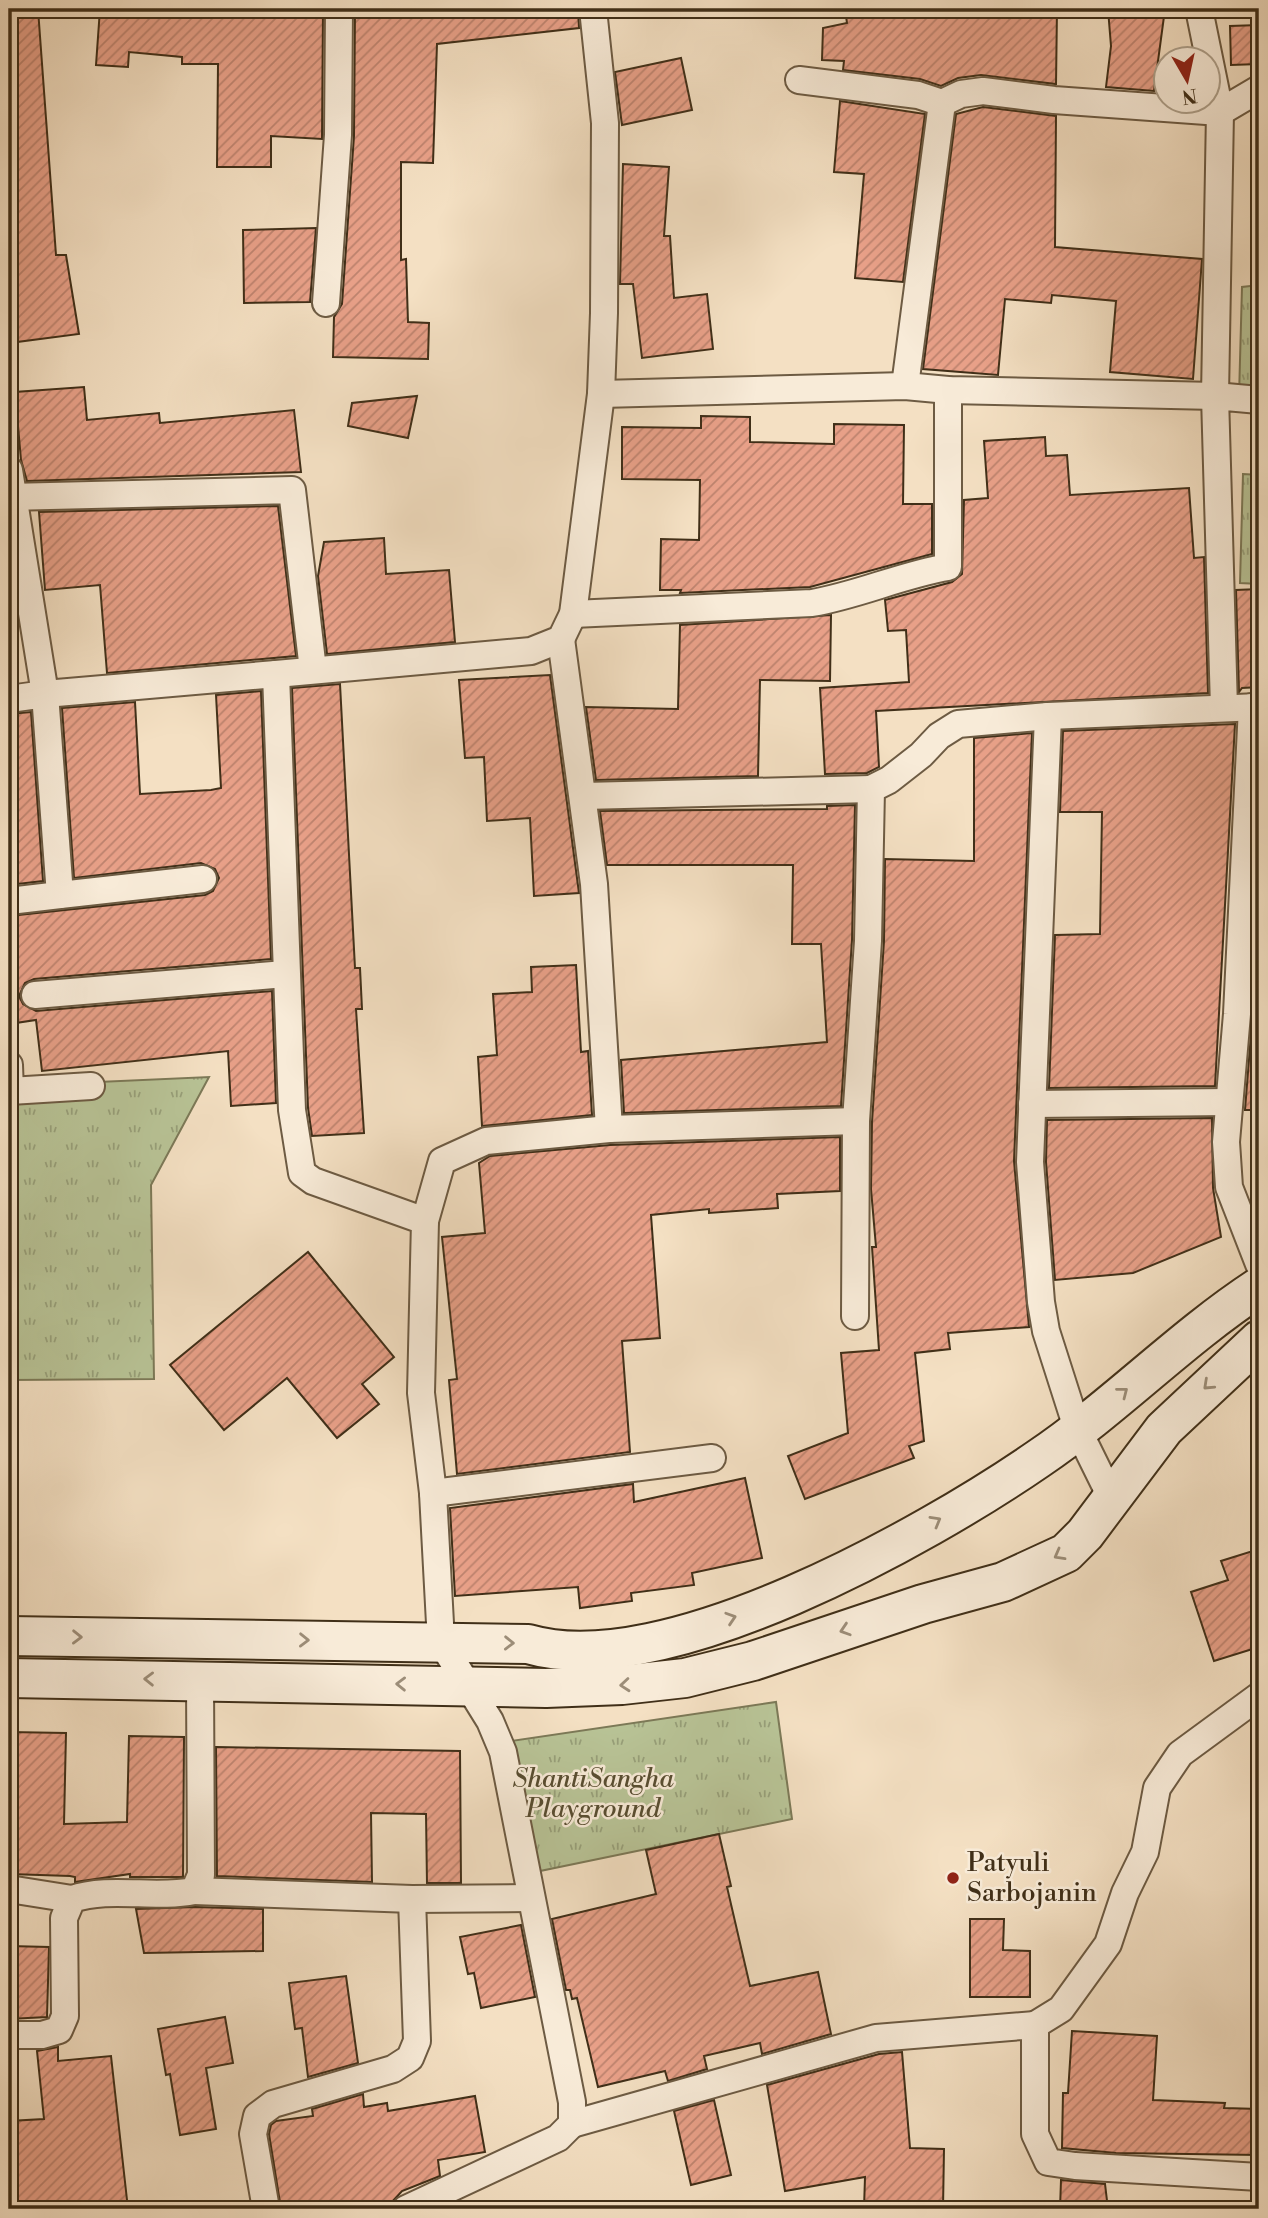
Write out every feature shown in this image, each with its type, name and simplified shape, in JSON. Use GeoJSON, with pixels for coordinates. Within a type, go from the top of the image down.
{"type":"FeatureCollection","features":[{"type":"Feature","properties":{"kind":"main road"},"geometry":{"type":"LineString","coordinates":[[1259,1287],[1040,1458],[869,1561],[825,1583],[676,1636],[574,1652],[552,1651],[528,1644],[12,1636],[12,1678],[469,1686],[622,1685],[685,1678],[753,1661],[923,1604],[1003,1582],[1066,1553],[1112,1499],[1164,1429],[1259,1340]]}},
{"type":"Feature","properties":{"kind":"street"},"geometry":{"type":"LineString","coordinates":[[326,303],[338,135],[339,9]]}},
{"type":"Feature","properties":{"kind":"street"},"geometry":{"type":"LineString","coordinates":[[593,9],[605,123],[601,394],[573,614],[561,639],[594,884],[609,1129]]}},
{"type":"Feature","properties":{"kind":"street"},"geometry":{"type":"LineString","coordinates":[[1199,9],[1206,46]]}},
{"type":"Feature","properties":{"kind":"street"},"geometry":{"type":"LineString","coordinates":[[799,80],[918,95],[942,103],[961,94],[983,91],[1152,108]]}},
{"type":"Feature","properties":{"kind":"street"},"geometry":{"type":"LineString","coordinates":[[1222,112],[1259,89]]}},
{"type":"Feature","properties":{"kind":"street"},"geometry":{"type":"LineString","coordinates":[[905,386],[942,103]]}},
{"type":"Feature","properties":{"kind":"street"},"geometry":{"type":"LineString","coordinates":[[1220,116],[1214,396],[1224,708]]}},
{"type":"Feature","properties":{"kind":"street"},"geometry":{"type":"LineString","coordinates":[[601,394],[905,386],[948,390],[1214,396],[1259,400]]}},
{"type":"Feature","properties":{"kind":"street"},"geometry":{"type":"LineString","coordinates":[[573,614],[811,603],[850,596],[911,573],[948,567],[948,390]]}},
{"type":"Feature","properties":{"kind":"street"},"geometry":{"type":"LineString","coordinates":[[9,470],[10,497],[45,694],[60,895]]}},
{"type":"Feature","properties":{"kind":"street"},"geometry":{"type":"LineString","coordinates":[[10,497],[292,490],[313,670]]}},
{"type":"Feature","properties":{"kind":"street"},"geometry":{"type":"LineString","coordinates":[[9,699],[530,651],[561,639]]}},
{"type":"Feature","properties":{"kind":"street"},"geometry":{"type":"LineString","coordinates":[[276,674],[292,1110],[302,1173],[313,1181],[425,1221]]}},
{"type":"Feature","properties":{"kind":"street"},"geometry":{"type":"LineString","coordinates":[[584,796],[871,789],[889,780],[921,755],[939,736],[958,724],[1048,716],[1256,707],[1253,823],[1226,1142],[1230,1187],[1259,1264]]}},
{"type":"Feature","properties":{"kind":"street"},"geometry":{"type":"LineString","coordinates":[[1048,716],[1030,1162],[1041,1302],[1046,1331],[1077,1428],[1112,1499]]}},
{"type":"Feature","properties":{"kind":"street"},"geometry":{"type":"LineString","coordinates":[[855,1316],[856,1121],[868,941],[871,789]]}},
{"type":"Feature","properties":{"kind":"street"},"geometry":{"type":"LineString","coordinates":[[9,901],[203,879]]}},
{"type":"Feature","properties":{"kind":"street"},"geometry":{"type":"LineString","coordinates":[[35,995],[285,974]]}},
{"type":"Feature","properties":{"kind":"street"},"geometry":{"type":"LineString","coordinates":[[9,1065],[10,1091],[91,1086]]}},
{"type":"Feature","properties":{"kind":"street"},"geometry":{"type":"LineString","coordinates":[[1032,1104],[1228,1102]]}},
{"type":"Feature","properties":{"kind":"street"},"geometry":{"type":"LineString","coordinates":[[572,2124],[572,2102],[503,1752],[469,1686],[441,1642],[433,1493],[421,1393],[425,1221],[442,1161],[486,1141],[609,1129],[856,1121]]}},
{"type":"Feature","properties":{"kind":"street"},"geometry":{"type":"LineString","coordinates":[[433,1493],[712,1458]]}},
{"type":"Feature","properties":{"kind":"street"},"geometry":{"type":"LineString","coordinates":[[194,1891],[201,1875],[200,1680]]}},
{"type":"Feature","properties":{"kind":"street"},"geometry":{"type":"LineString","coordinates":[[406,2209],[558,2138],[572,2124],[876,2039],[1035,2025],[1061,2009],[1108,1944],[1125,1893],[1145,1852],[1157,1788],[1180,1754],[1259,1698]]}},
{"type":"Feature","properties":{"kind":"street"},"geometry":{"type":"LineString","coordinates":[[9,1889],[72,1899],[88,1893],[173,1895],[194,1891],[412,1899],[530,1898]]}},
{"type":"Feature","properties":{"kind":"street"},"geometry":{"type":"LineString","coordinates":[[9,2035],[41,2035],[59,2030],[65,2016],[64,1918],[72,1899]]}},
{"type":"Feature","properties":{"kind":"street"},"geometry":{"type":"LineString","coordinates":[[267,2209],[253,2134],[257,2116],[273,2104],[393,2069],[410,2058],[417,2041],[412,1899]]}},
{"type":"Feature","properties":{"kind":"street"},"geometry":{"type":"LineString","coordinates":[[1035,2025],[1035,2134],[1048,2162],[1259,2177]]}},
{"type":"Feature","properties":{"kind":"green space"},"geometry":{"type":"Polygon","coordinates":[[[1259,285],[1259,398],[1239,397],[1242,287],[1259,285]]]}},
{"type":"Feature","properties":{"kind":"green space"},"geometry":{"type":"Polygon","coordinates":[[[1243,474],[1259,475],[1259,584],[1240,583],[1243,474]]]}},
{"type":"Feature","properties":{"kind":"green space"},"geometry":{"type":"Polygon","coordinates":[[[209,1077],[151,1185],[154,1379],[9,1380],[9,1086],[209,1077]]]}},
{"type":"Feature","properties":{"kind":"green space","name":"ShantiSangha Playground"},"geometry":{"type":"Polygon","coordinates":[[[776,1702],[792,1819],[540,1871],[511,1741],[776,1702]]]}},
{"type":"Feature","properties":{"kind":"building"},"geometry":{"type":"Polygon","coordinates":[[[9,9],[38,9],[56,255],[66,255],[79,334],[9,343],[9,9]]]}},
{"type":"Feature","properties":{"kind":"building"},"geometry":{"type":"Polygon","coordinates":[[[100,9],[323,9],[322,139],[271,136],[271,167],[217,167],[218,64],[182,64],[182,57],[129,52],[128,67],[96,65],[100,9]]]}},
{"type":"Feature","properties":{"kind":"building"},"geometry":{"type":"Polygon","coordinates":[[[355,9],[578,9],[579,28],[437,44],[433,163],[401,162],[401,260],[406,259],[408,322],[429,323],[428,359],[333,357],[334,317],[342,304],[354,136],[355,9]]]}},
{"type":"Feature","properties":{"kind":"building"},"geometry":{"type":"Polygon","coordinates":[[[845,9],[1057,9],[1056,84],[981,75],[958,78],[941,86],[920,79],[843,70],[844,61],[822,60],[823,28],[847,23],[845,9]]]}},
{"type":"Feature","properties":{"kind":"building"},"geometry":{"type":"Polygon","coordinates":[[[1108,9],[1165,9],[1160,46],[1152,46],[1152,91],[1106,87],[1111,46],[1108,9]]]}},
{"type":"Feature","properties":{"kind":"building"},"geometry":{"type":"Polygon","coordinates":[[[1259,25],[1259,64],[1231,65],[1230,26],[1259,25]]]}},
{"type":"Feature","properties":{"kind":"building"},"geometry":{"type":"Polygon","coordinates":[[[681,58],[692,110],[622,125],[615,72],[681,58]]]}},
{"type":"Feature","properties":{"kind":"building"},"geometry":{"type":"Polygon","coordinates":[[[840,101],[925,114],[903,282],[855,278],[864,174],[834,172],[840,101]]]}},
{"type":"Feature","properties":{"kind":"building"},"geometry":{"type":"Polygon","coordinates":[[[983,107],[1056,116],[1055,247],[1202,259],[1193,379],[1110,372],[1116,301],[1052,295],[1051,303],[1005,299],[998,375],[923,369],[956,114],[983,107]]]}},
{"type":"Feature","properties":{"kind":"building"},"geometry":{"type":"Polygon","coordinates":[[[623,164],[669,167],[664,236],[670,236],[674,298],[707,294],[713,349],[642,358],[633,284],[620,284],[623,164]]]}},
{"type":"Feature","properties":{"kind":"building"},"geometry":{"type":"Polygon","coordinates":[[[316,228],[310,302],[244,303],[243,230],[316,228]]]}},
{"type":"Feature","properties":{"kind":"building"},"geometry":{"type":"Polygon","coordinates":[[[84,387],[87,420],[159,413],[160,423],[294,410],[301,472],[27,481],[21,460],[15,392],[84,387]]]}},
{"type":"Feature","properties":{"kind":"building"},"geometry":{"type":"Polygon","coordinates":[[[417,396],[408,438],[348,426],[352,403],[417,396]]]}},
{"type":"Feature","properties":{"kind":"building"},"geometry":{"type":"Polygon","coordinates":[[[701,416],[750,417],[750,442],[834,444],[834,424],[904,425],[903,504],[932,504],[932,554],[810,587],[680,593],[681,590],[660,590],[661,539],[699,540],[700,480],[622,479],[622,427],[701,428],[701,416]]]}},
{"type":"Feature","properties":{"kind":"building"},"geometry":{"type":"Polygon","coordinates":[[[1045,437],[1046,456],[1067,455],[1070,495],[1189,488],[1194,558],[1204,557],[1208,693],[876,711],[879,767],[867,773],[825,774],[820,688],[909,682],[906,630],[888,631],[885,600],[952,582],[962,574],[964,500],[988,498],[984,441],[1045,437]]]}},
{"type":"Feature","properties":{"kind":"building"},"geometry":{"type":"Polygon","coordinates":[[[278,506],[296,656],[107,673],[100,585],[45,590],[39,512],[278,506]]]}},
{"type":"Feature","properties":{"kind":"building"},"geometry":{"type":"Polygon","coordinates":[[[384,538],[386,574],[449,570],[455,642],[327,654],[318,576],[324,542],[384,538]]]}},
{"type":"Feature","properties":{"kind":"building"},"geometry":{"type":"Polygon","coordinates":[[[1259,589],[1259,687],[1242,688],[1239,692],[1236,590],[1259,589]]]}},
{"type":"Feature","properties":{"kind":"building"},"geometry":{"type":"Polygon","coordinates":[[[831,615],[830,681],[760,680],[758,776],[596,780],[586,707],[678,709],[680,625],[831,615]]]}},
{"type":"Feature","properties":{"kind":"building"},"geometry":{"type":"Polygon","coordinates":[[[550,675],[579,893],[534,896],[530,818],[487,821],[484,757],[465,758],[459,680],[550,675]]]}},
{"type":"Feature","properties":{"kind":"building"},"geometry":{"type":"Polygon","coordinates":[[[340,684],[355,968],[360,968],[362,1009],[356,1009],[364,1133],[312,1136],[308,1108],[292,688],[340,684]]]}},
{"type":"Feature","properties":{"kind":"building"},"geometry":{"type":"Polygon","coordinates":[[[261,691],[271,959],[34,979],[25,983],[19,996],[23,1004],[36,1011],[272,991],[276,1103],[231,1106],[228,1051],[42,1071],[36,1020],[9,1024],[9,916],[205,895],[213,891],[219,878],[215,869],[201,863],[74,878],[62,708],[135,702],[140,794],[211,790],[221,788],[216,695],[261,691]]]}},
{"type":"Feature","properties":{"kind":"building"},"geometry":{"type":"Polygon","coordinates":[[[31,712],[43,881],[9,885],[9,714],[31,712]]]}},
{"type":"Feature","properties":{"kind":"building"},"geometry":{"type":"Polygon","coordinates":[[[1235,724],[1215,1086],[1049,1088],[1055,935],[1100,934],[1102,812],[1060,812],[1063,731],[1235,724]]]}},
{"type":"Feature","properties":{"kind":"building"},"geometry":{"type":"Polygon","coordinates":[[[1032,733],[1014,1161],[1029,1327],[948,1333],[950,1349],[915,1353],[924,1441],[909,1446],[914,1458],[805,1499],[788,1456],[848,1433],[841,1353],[879,1350],[872,1247],[876,1247],[871,1189],[872,1122],[884,941],[885,859],[974,861],[974,738],[1032,733]]]}},
{"type":"Feature","properties":{"kind":"building"},"geometry":{"type":"Polygon","coordinates":[[[855,805],[852,940],[841,1106],[624,1113],[621,1060],[827,1042],[821,944],[792,944],[793,865],[607,865],[600,811],[827,809],[827,806],[855,805]]]}},
{"type":"Feature","properties":{"kind":"building"},"geometry":{"type":"Polygon","coordinates":[[[576,965],[581,1052],[588,1051],[592,1115],[482,1126],[478,1057],[497,1055],[493,994],[532,992],[531,967],[576,965]]]}},
{"type":"Feature","properties":{"kind":"building"},"geometry":{"type":"Polygon","coordinates":[[[1254,996],[1259,996],[1259,1110],[1245,1110],[1254,996]]]}},
{"type":"Feature","properties":{"kind":"building"},"geometry":{"type":"Polygon","coordinates":[[[1212,1118],[1213,1188],[1221,1237],[1133,1273],[1055,1280],[1046,1162],[1047,1120],[1212,1118]]]}},
{"type":"Feature","properties":{"kind":"building"},"geometry":{"type":"Polygon","coordinates":[[[840,1137],[840,1191],[777,1194],[778,1208],[709,1213],[709,1209],[651,1215],[660,1338],[622,1341],[630,1452],[457,1474],[449,1380],[457,1379],[442,1237],[485,1233],[479,1163],[490,1156],[610,1145],[840,1137]]]}},
{"type":"Feature","properties":{"kind":"building"},"geometry":{"type":"Polygon","coordinates":[[[308,1252],[394,1357],[362,1384],[379,1404],[337,1438],[287,1378],[224,1430],[170,1365],[308,1252]]]}},
{"type":"Feature","properties":{"kind":"building"},"geometry":{"type":"Polygon","coordinates":[[[745,1478],[762,1558],[692,1573],[694,1585],[631,1593],[632,1601],[580,1608],[578,1587],[455,1596],[450,1508],[633,1484],[634,1502],[745,1478]]]}},
{"type":"Feature","properties":{"kind":"building"},"geometry":{"type":"Polygon","coordinates":[[[1259,1549],[1259,1647],[1214,1661],[1191,1592],[1228,1580],[1221,1561],[1259,1549]]]}},
{"type":"Feature","properties":{"kind":"building"},"geometry":{"type":"Polygon","coordinates":[[[9,1732],[66,1733],[64,1824],[127,1822],[129,1736],[184,1737],[183,1877],[130,1877],[130,1874],[75,1882],[75,1877],[70,1876],[10,1874],[9,1732]]]}},
{"type":"Feature","properties":{"kind":"building"},"geometry":{"type":"Polygon","coordinates":[[[216,1747],[460,1751],[461,1883],[427,1883],[426,1814],[371,1813],[372,1882],[217,1876],[216,1747]]]}},
{"type":"Feature","properties":{"kind":"building"},"geometry":{"type":"Polygon","coordinates":[[[719,1834],[731,1886],[727,1887],[750,1986],[818,1972],[831,2034],[762,2054],[760,2043],[704,2056],[707,2069],[668,2081],[665,2071],[598,2087],[577,1998],[572,1999],[570,1990],[566,1990],[552,1919],[656,1894],[646,1850],[719,1834]]]}},
{"type":"Feature","properties":{"kind":"building"},"geometry":{"type":"Polygon","coordinates":[[[136,1909],[263,1909],[263,1951],[144,1953],[136,1909]]]}},
{"type":"Feature","properties":{"kind":"building"},"geometry":{"type":"Polygon","coordinates":[[[970,1919],[1004,1919],[1003,1950],[1030,1951],[1030,1997],[970,1997],[970,1919]]]}},
{"type":"Feature","properties":{"kind":"building"},"geometry":{"type":"Polygon","coordinates":[[[521,1925],[535,1997],[481,2008],[474,1973],[468,1974],[460,1937],[521,1925]]]}},
{"type":"Feature","properties":{"kind":"building"},"geometry":{"type":"Polygon","coordinates":[[[9,1946],[49,1947],[47,2017],[9,2019],[9,1946]]]}},
{"type":"Feature","properties":{"kind":"building"},"geometry":{"type":"Polygon","coordinates":[[[346,1976],[358,2063],[308,2077],[302,2028],[295,2029],[289,1983],[346,1976]]]}},
{"type":"Feature","properties":{"kind":"building"},"geometry":{"type":"Polygon","coordinates":[[[225,2017],[233,2063],[206,2068],[216,2129],[180,2135],[170,2074],[166,2075],[158,2029],[225,2017]]]}},
{"type":"Feature","properties":{"kind":"building"},"geometry":{"type":"Polygon","coordinates":[[[1072,2031],[1157,2036],[1153,2100],[1225,2103],[1224,2108],[1259,2109],[1259,2155],[1116,2153],[1062,2148],[1063,2093],[1068,2093],[1072,2031]]]}},
{"type":"Feature","properties":{"kind":"building"},"geometry":{"type":"Polygon","coordinates":[[[58,2047],[58,2061],[111,2056],[128,2209],[9,2209],[9,2121],[44,2119],[37,2051],[58,2047]]]}},
{"type":"Feature","properties":{"kind":"building"},"geometry":{"type":"Polygon","coordinates":[[[902,2052],[910,2148],[944,2149],[943,2209],[864,2209],[865,2177],[785,2191],[767,2085],[879,2054],[902,2052]]]}},
{"type":"Feature","properties":{"kind":"building"},"geometry":{"type":"Polygon","coordinates":[[[363,2094],[364,2107],[387,2103],[388,2111],[475,2096],[485,2152],[438,2160],[440,2176],[402,2191],[392,2202],[347,2209],[281,2209],[269,2134],[271,2125],[276,2121],[313,2116],[312,2109],[363,2094]]]}},
{"type":"Feature","properties":{"kind":"building"},"geometry":{"type":"Polygon","coordinates":[[[714,2100],[731,2175],[691,2185],[674,2111],[714,2100]]]}},
{"type":"Feature","properties":{"kind":"building"},"geometry":{"type":"Polygon","coordinates":[[[1061,2180],[1105,2184],[1108,2209],[1060,2209],[1061,2180]]]}},
{"type":"Feature","properties":{"kind":"place","name":"Patyuli Sarbojanin"},"geometry":{"type":"Point","coordinates":[953,1878]}}]}
